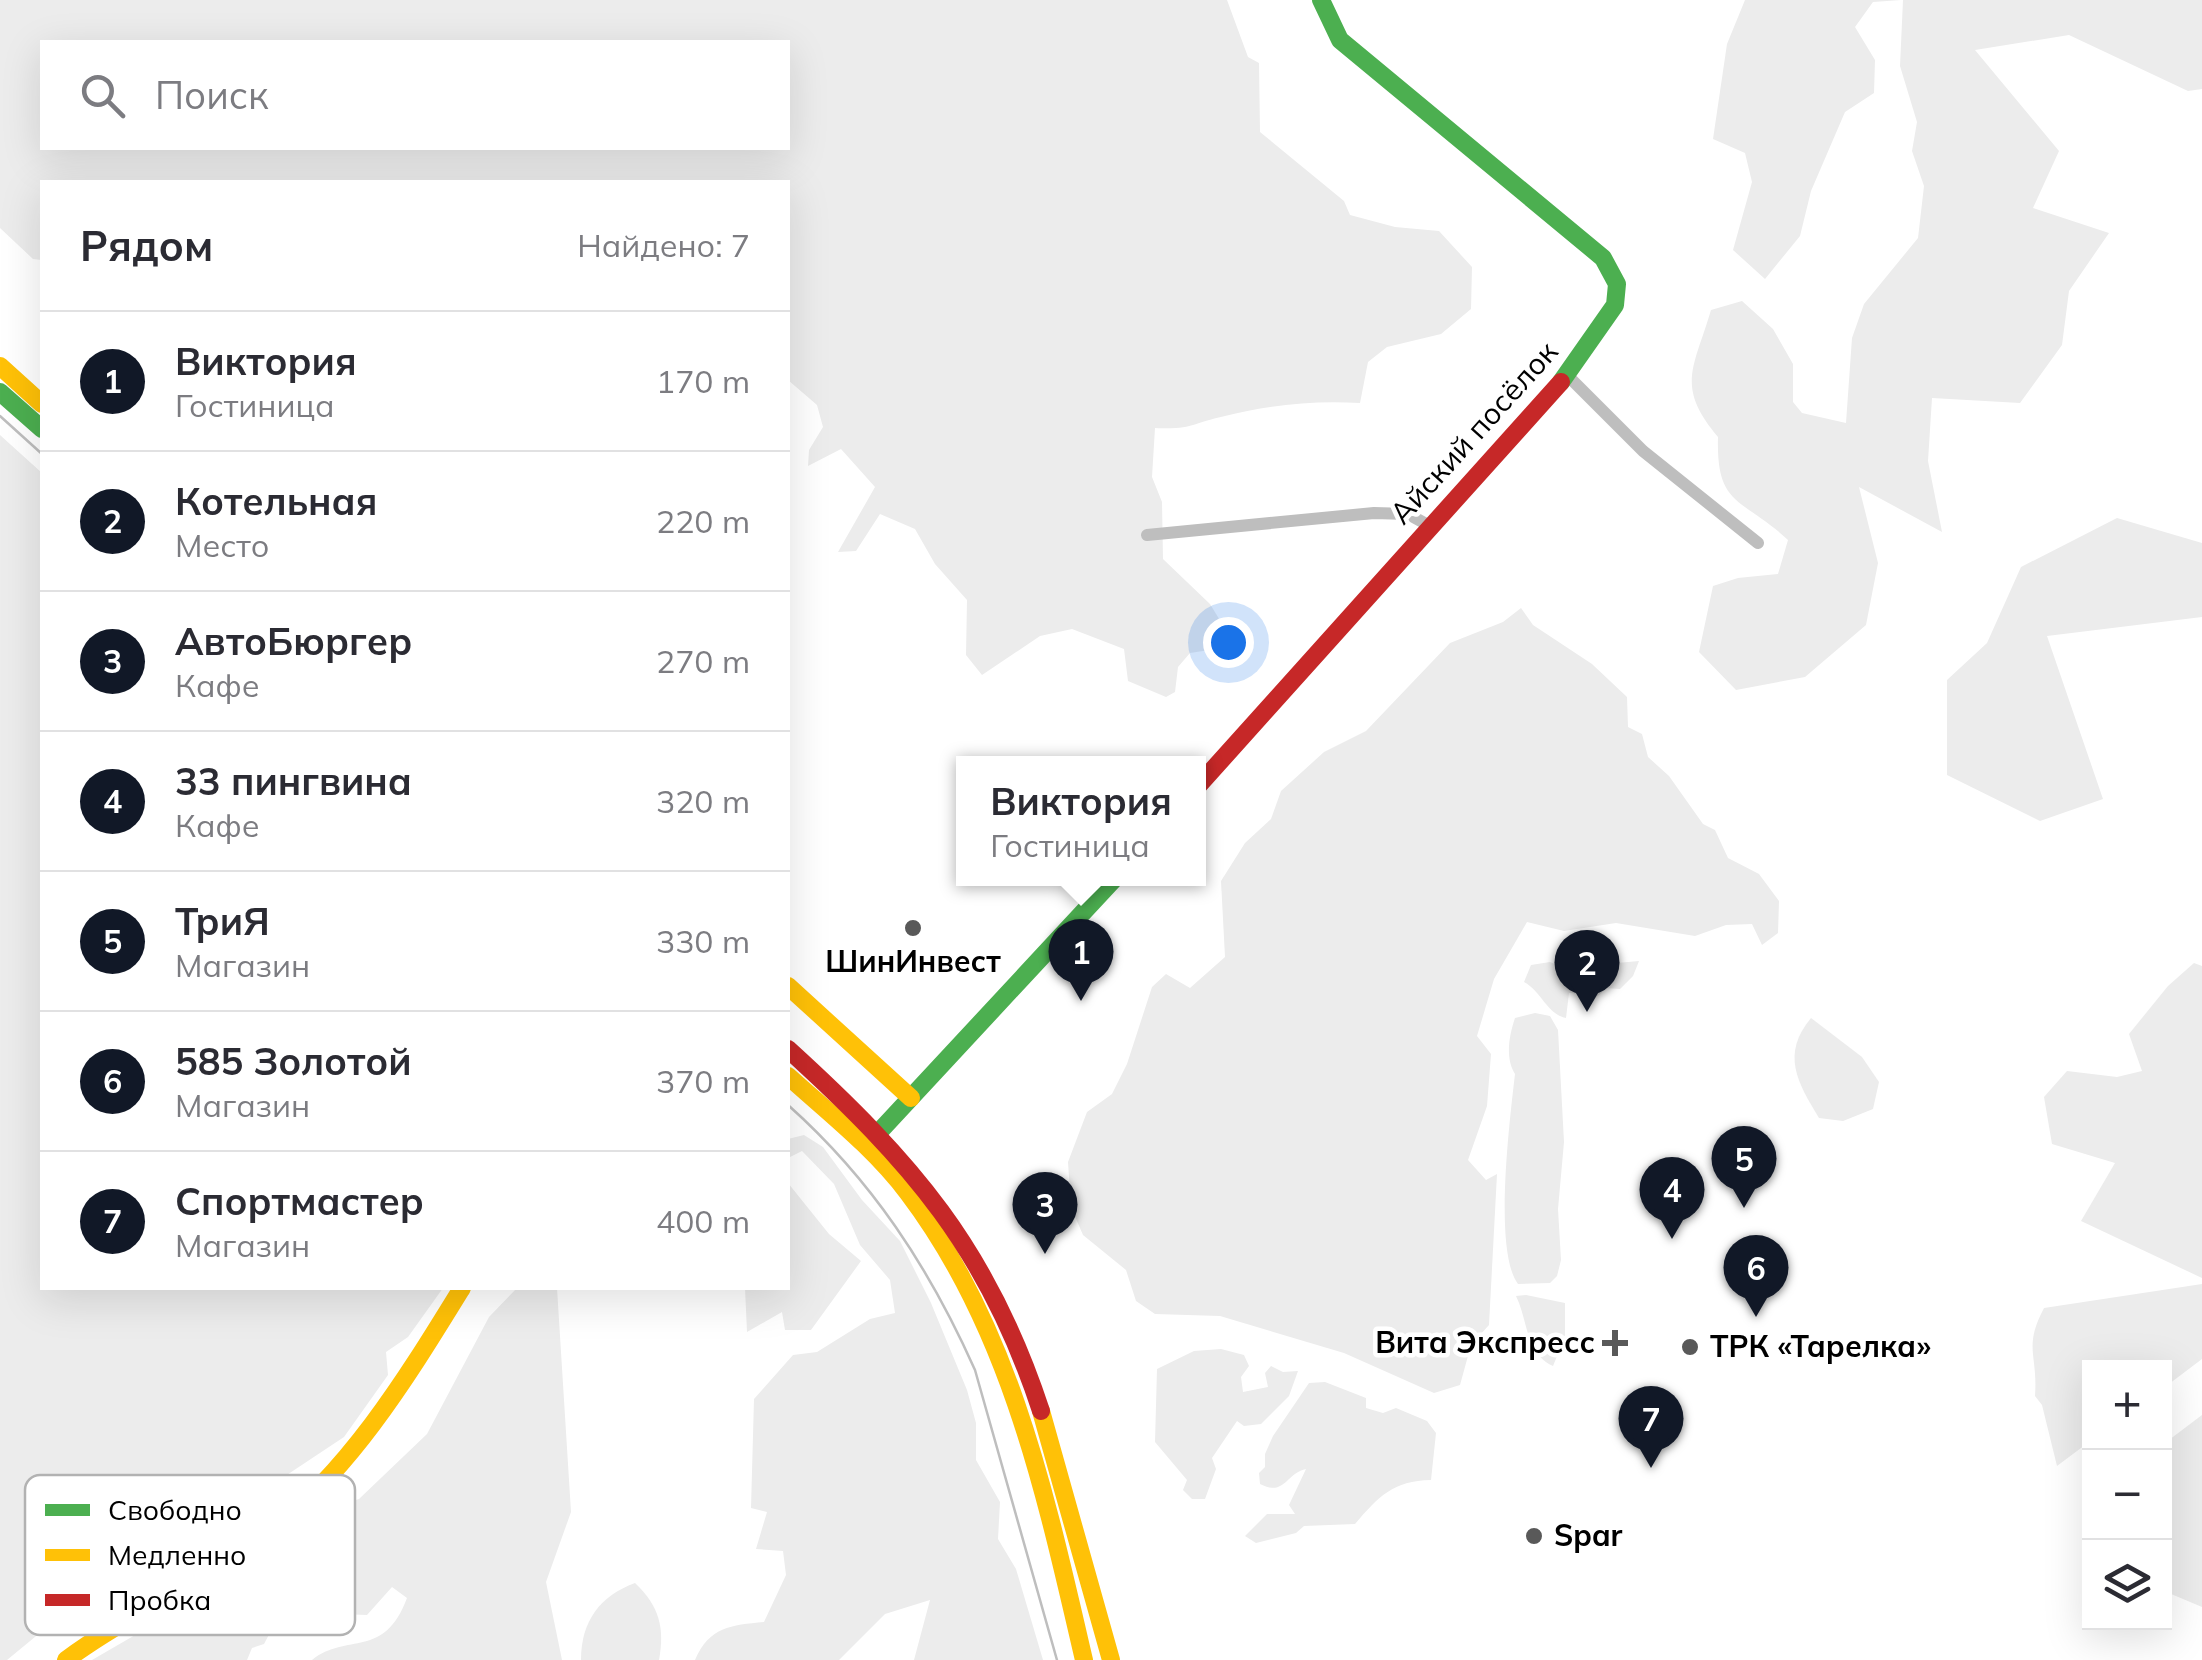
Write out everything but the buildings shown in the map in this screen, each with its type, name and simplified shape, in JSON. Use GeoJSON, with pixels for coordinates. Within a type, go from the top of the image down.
{"type":"FeatureCollection","features":[{"type":"Feature","properties":{"kind":"street","name":"Айский посёлок"},"geometry":{"type":"LineString","coordinates":[[1206,777],[1428,524],[1567,375],[1615,305],[1618,284],[1603,258],[1542,212],[1340,40],[1321,0]]}},
{"type":"Feature","properties":{"kind":"street"},"geometry":{"type":"LineString","coordinates":[[0,366],[40,402]]}},
{"type":"Feature","properties":{"kind":"street"},"geometry":{"type":"LineString","coordinates":[[1567,375],[1642,452],[1758,543]]}},
{"type":"Feature","properties":{"kind":"street"},"geometry":{"type":"LineString","coordinates":[[0,392],[40,427]]}},
{"type":"Feature","properties":{"kind":"street"},"geometry":{"type":"LineString","coordinates":[[1147,535],[1374,513],[1408,514],[1428,524]]}},
{"type":"Feature","properties":{"kind":"street"},"geometry":{"type":"LineString","coordinates":[[879,1132],[1108,886]]}},
{"type":"Feature","properties":{"kind":"street"},"geometry":{"type":"LineString","coordinates":[[790,988],[911,1098]]}},
{"type":"Feature","properties":{"kind":"street"},"geometry":{"type":"LineString","coordinates":[[790,1051],[879,1132],[960,1232],[1014,1340],[1073,1517],[1111,1660]]}},
{"type":"Feature","properties":{"kind":"street"},"geometry":{"type":"LineString","coordinates":[[790,1078],[905,1189],[967,1283],[995,1342],[1056,1527],[1084,1660]]}},
{"type":"Feature","properties":{"kind":"street"},"geometry":{"type":"LineString","coordinates":[[331,1475],[360,1441],[461,1290]]}},
{"type":"Feature","properties":{"kind":"street"},"geometry":{"type":"LineString","coordinates":[[66,1660],[106,1635]]}},
{"type":"Feature","properties":{"kind":"shaded area"},"geometry":{"type":"Polygon","coordinates":[[[0,0],[1227,0],[1248,57],[1259,63],[1260,132],[1344,201],[1350,215],[1395,227],[1439,231],[1472,267],[1471,309],[1441,334],[1387,347],[1368,362],[1360,403],[1275,406],[1185,427],[1155,428],[1152,477],[1162,502],[1163,559],[1210,604],[1232,640],[1216,649],[1190,653],[1178,667],[1175,692],[1166,697],[1128,681],[1124,649],[1072,629],[1040,636],[982,675],[966,655],[967,600],[935,564],[915,529],[880,514],[856,551],[838,552],[875,487],[841,449],[808,466],[809,450],[823,427],[817,405],[790,382],[790,180],[40,180],[40,260],[33,259],[0,228],[0,0]]]}},
{"type":"Feature","properties":{"kind":"shaded area"},"geometry":{"type":"Polygon","coordinates":[[[1745,0],[1901,0],[1873,2],[1855,27],[1875,60],[1874,93],[1845,112],[1811,191],[1800,236],[1765,279],[1733,250],[1752,182],[1745,153],[1713,139],[1727,44],[1745,0]]]}},
{"type":"Feature","properties":{"kind":"shaded area"},"geometry":{"type":"Polygon","coordinates":[[[1903,0],[2202,0],[2202,89],[2188,91],[2069,35],[1975,50],[2059,151],[2033,208],[2109,233],[2069,291],[2062,345],[2020,403],[1932,398],[1928,461],[1942,532],[1859,487],[1878,563],[1866,625],[1805,677],[1736,690],[1699,652],[1713,586],[1738,578],[1778,574],[1788,540],[1727,489],[1718,437],[1696,404],[1692,390],[1694,362],[1711,310],[1742,301],[1773,329],[1793,364],[1793,402],[1802,413],[1846,423],[1852,338],[1864,304],[1918,238],[1924,186],[1912,151],[1917,122],[1900,66],[1903,0]]]}},
{"type":"Feature","properties":{"kind":"shaded area"},"geometry":{"type":"Polygon","coordinates":[[[0,435],[40,471],[40,1290],[442,1290],[408,1337],[386,1352],[388,1375],[344,1437],[287,1475],[25,1475],[25,1635],[37,1635],[7,1660],[0,1660],[0,435]]]}},
{"type":"Feature","properties":{"kind":"shaded area"},"geometry":{"type":"Polygon","coordinates":[[[2117,518],[2202,543],[2202,617],[2047,636],[2103,799],[2040,821],[1947,775],[1947,680],[1987,643],[2021,567],[2117,518]]]}},
{"type":"Feature","properties":{"kind":"shaded area"},"geometry":{"type":"Polygon","coordinates":[[[1521,608],[1533,625],[1592,664],[1627,697],[1628,727],[1642,734],[1648,757],[1669,776],[1703,824],[1715,830],[1728,858],[1759,874],[1779,901],[1778,933],[1762,945],[1752,924],[1726,925],[1695,936],[1616,923],[1564,931],[1527,922],[1494,979],[1477,1036],[1491,1054],[1487,1106],[1468,1160],[1486,1180],[1497,1174],[1489,1325],[1471,1345],[1460,1385],[1434,1393],[1344,1353],[1220,1316],[1155,1314],[1136,1301],[1126,1270],[1083,1235],[1071,1207],[1068,1162],[1087,1112],[1112,1094],[1127,1064],[1152,987],[1166,974],[1190,988],[1225,957],[1221,881],[1245,843],[1271,819],[1281,791],[1324,752],[1366,731],[1450,643],[1503,622],[1521,608]]]}},
{"type":"Feature","properties":{"kind":"shaded area"},"geometry":{"type":"Polygon","coordinates":[[[1612,950],[1617,963],[1639,961],[1633,976],[1620,989],[1605,988],[1597,997],[1569,993],[1566,1018],[1554,1012],[1524,982],[1531,965],[1550,962],[1562,967],[1561,973],[1582,963],[1594,970],[1599,957],[1612,950]]]}},
{"type":"Feature","properties":{"kind":"shaded area"},"geometry":{"type":"Polygon","coordinates":[[[2194,963],[2202,966],[2202,1278],[2081,1221],[2115,1163],[2052,1144],[2044,1097],[2067,1071],[2117,1077],[2142,1071],[2129,1034],[2168,986],[2194,963]]]}},
{"type":"Feature","properties":{"kind":"shaded area"},"geometry":{"type":"Polygon","coordinates":[[[1535,1013],[1550,1016],[1558,1030],[1564,1142],[1558,1209],[1561,1260],[1557,1276],[1550,1283],[1518,1284],[1506,1243],[1507,1151],[1515,1074],[1509,1047],[1515,1018],[1535,1013]]]}},
{"type":"Feature","properties":{"kind":"shaded area"},"geometry":{"type":"Polygon","coordinates":[[[1811,1018],[1862,1057],[1879,1082],[1873,1109],[1843,1121],[1819,1118],[1795,1068],[1796,1044],[1811,1018]]]}},
{"type":"Feature","properties":{"kind":"shaded area"},"geometry":{"type":"Polygon","coordinates":[[[804,1135],[823,1147],[862,1200],[900,1241],[931,1303],[967,1390],[976,1423],[976,1460],[1000,1502],[998,1539],[1016,1569],[1043,1660],[914,1660],[930,1600],[885,1614],[839,1660],[695,1660],[714,1634],[764,1622],[786,1575],[783,1551],[756,1549],[767,1512],[751,1508],[754,1399],[793,1355],[817,1352],[870,1319],[895,1313],[890,1280],[860,1245],[834,1184],[802,1151],[790,1157],[790,1138],[804,1135]]]}},
{"type":"Feature","properties":{"kind":"shaded area"},"geometry":{"type":"Polygon","coordinates":[[[790,1185],[829,1234],[861,1261],[811,1330],[785,1330],[782,1312],[747,1332],[745,1290],[790,1290],[790,1185]]]}},
{"type":"Feature","properties":{"kind":"shaded area"},"geometry":{"type":"Polygon","coordinates":[[[2202,1284],[2202,1359],[2172,1382],[2172,1360],[2082,1360],[2082,1447],[2057,1466],[2042,1405],[2035,1396],[2033,1342],[2044,1308],[2202,1284]]]}},
{"type":"Feature","properties":{"kind":"shaded area"},"geometry":{"type":"Polygon","coordinates":[[[515,1290],[557,1290],[571,1512],[546,1582],[562,1660],[312,1660],[338,1647],[376,1637],[398,1617],[407,1598],[392,1587],[367,1615],[355,1615],[355,1500],[427,1434],[489,1317],[515,1290]]]}},
{"type":"Feature","properties":{"kind":"shaded area"},"geometry":{"type":"Polygon","coordinates":[[[1516,1296],[1565,1303],[1565,1337],[1553,1366],[1537,1353],[1528,1335],[1516,1296]]]}},
{"type":"Feature","properties":{"kind":"shaded area"},"geometry":{"type":"Polygon","coordinates":[[[1221,1349],[1244,1355],[1249,1366],[1241,1377],[1243,1392],[1268,1387],[1265,1373],[1271,1366],[1283,1372],[1298,1371],[1289,1396],[1261,1424],[1244,1426],[1237,1421],[1212,1458],[1216,1469],[1205,1499],[1192,1499],[1183,1490],[1187,1480],[1155,1442],[1157,1369],[1194,1351],[1221,1349]]]}},
{"type":"Feature","properties":{"kind":"shaded area"},"geometry":{"type":"Polygon","coordinates":[[[1325,1382],[1366,1398],[1366,1408],[1383,1413],[1396,1408],[1427,1421],[1436,1433],[1431,1480],[1406,1483],[1388,1492],[1355,1524],[1304,1526],[1296,1533],[1256,1543],[1245,1536],[1267,1514],[1295,1514],[1289,1505],[1306,1469],[1280,1486],[1268,1487],[1260,1484],[1259,1473],[1265,1467],[1265,1454],[1309,1383],[1325,1382]]]}},
{"type":"Feature","properties":{"kind":"shaded area"},"geometry":{"type":"Polygon","coordinates":[[[2202,1415],[2202,1607],[2172,1594],[2172,1438],[2202,1415]]]}},
{"type":"Feature","properties":{"kind":"shaded area"},"geometry":{"type":"Polygon","coordinates":[[[635,1583],[650,1600],[658,1618],[659,1660],[581,1660],[585,1633],[595,1612],[612,1595],[635,1583]]]}},
{"type":"Feature","properties":{"kind":"shaded area"},"geometry":{"type":"Polygon","coordinates":[[[135,1635],[269,1635],[264,1644],[252,1648],[247,1660],[92,1660],[135,1635]]]}},
{"type":"Feature","properties":{"kind":"tram line"},"geometry":{"type":"LineString","coordinates":[[0,416],[40,452]]}},
{"type":"Feature","properties":{"kind":"tram line"},"geometry":{"type":"LineString","coordinates":[[790,1107],[846,1164],[896,1227],[957,1332],[975,1370],[1057,1660]]}},
{"type":"Feature","properties":{"kind":"traffic: fast"},"geometry":{"type":"LineString","coordinates":[[1321,0],[1340,40],[1603,258],[1617,284],[1615,305],[1561,382]]}},
{"type":"Feature","properties":{"kind":"traffic: fast"},"geometry":{"type":"LineString","coordinates":[[0,392],[40,427]]}},
{"type":"Feature","properties":{"kind":"traffic: fast"},"geometry":{"type":"LineString","coordinates":[[879,1132],[1108,886]]}},
{"type":"Feature","properties":{"kind":"traffic: slow"},"geometry":{"type":"LineString","coordinates":[[0,366],[40,402]]}},
{"type":"Feature","properties":{"kind":"traffic: slow"},"geometry":{"type":"LineString","coordinates":[[790,988],[911,1098]]}},
{"type":"Feature","properties":{"kind":"traffic: slow"},"geometry":{"type":"LineString","coordinates":[[790,1078],[895,1177],[944,1245],[974,1300],[999,1358],[1039,1476],[1084,1660]]}},
{"type":"Feature","properties":{"kind":"traffic: slow"},"geometry":{"type":"LineString","coordinates":[[331,1475],[373,1423],[461,1290]]}},
{"type":"Feature","properties":{"kind":"traffic: slow"},"geometry":{"type":"LineString","coordinates":[[1041,1411],[1111,1660]]}},
{"type":"Feature","properties":{"kind":"traffic: slow"},"geometry":{"type":"LineString","coordinates":[[66,1660],[104,1635]]}},
{"type":"Feature","properties":{"kind":"traffic: jam"},"geometry":{"type":"LineString","coordinates":[[1206,777],[1561,382]]}},
{"type":"Feature","properties":{"kind":"traffic: jam"},"geometry":{"type":"LineString","coordinates":[[790,1051],[872,1130],[941,1212],[997,1302],[1041,1411]]}},
{"type":"Feature","properties":{"kind":"place","name":"ШинИнвест"},"geometry":{"type":"Point","coordinates":[913,928]}},
{"type":"Feature","properties":{"kind":"place","name":"Виктория"},"geometry":{"type":"Point","coordinates":[1081,1001]}},
{"type":"Feature","properties":{"kind":"place","name":"Котельная"},"geometry":{"type":"Point","coordinates":[1587,1012]}},
{"type":"Feature","properties":{"kind":"place","name":"ТриЯ"},"geometry":{"type":"Point","coordinates":[1744,1208]}},
{"type":"Feature","properties":{"kind":"place","name":"33 пингвина"},"geometry":{"type":"Point","coordinates":[1672,1239]}},
{"type":"Feature","properties":{"kind":"place","name":"АвтоБюргер"},"geometry":{"type":"Point","coordinates":[1045,1254]}},
{"type":"Feature","properties":{"kind":"place","name":"585 Золотой"},"geometry":{"type":"Point","coordinates":[1756,1317]}},
{"type":"Feature","properties":{"kind":"place","name":"Вита Экспресс"},"geometry":{"type":"Point","coordinates":[1615,1343]}},
{"type":"Feature","properties":{"kind":"place","name":"ТРК «Тарелка»"},"geometry":{"type":"Point","coordinates":[1690,1347]}},
{"type":"Feature","properties":{"kind":"place","name":"Спортмастер"},"geometry":{"type":"Point","coordinates":[1651,1468]}},
{"type":"Feature","properties":{"kind":"place","name":"Spar"},"geometry":{"type":"Point","coordinates":[1534,1536]}}]}
